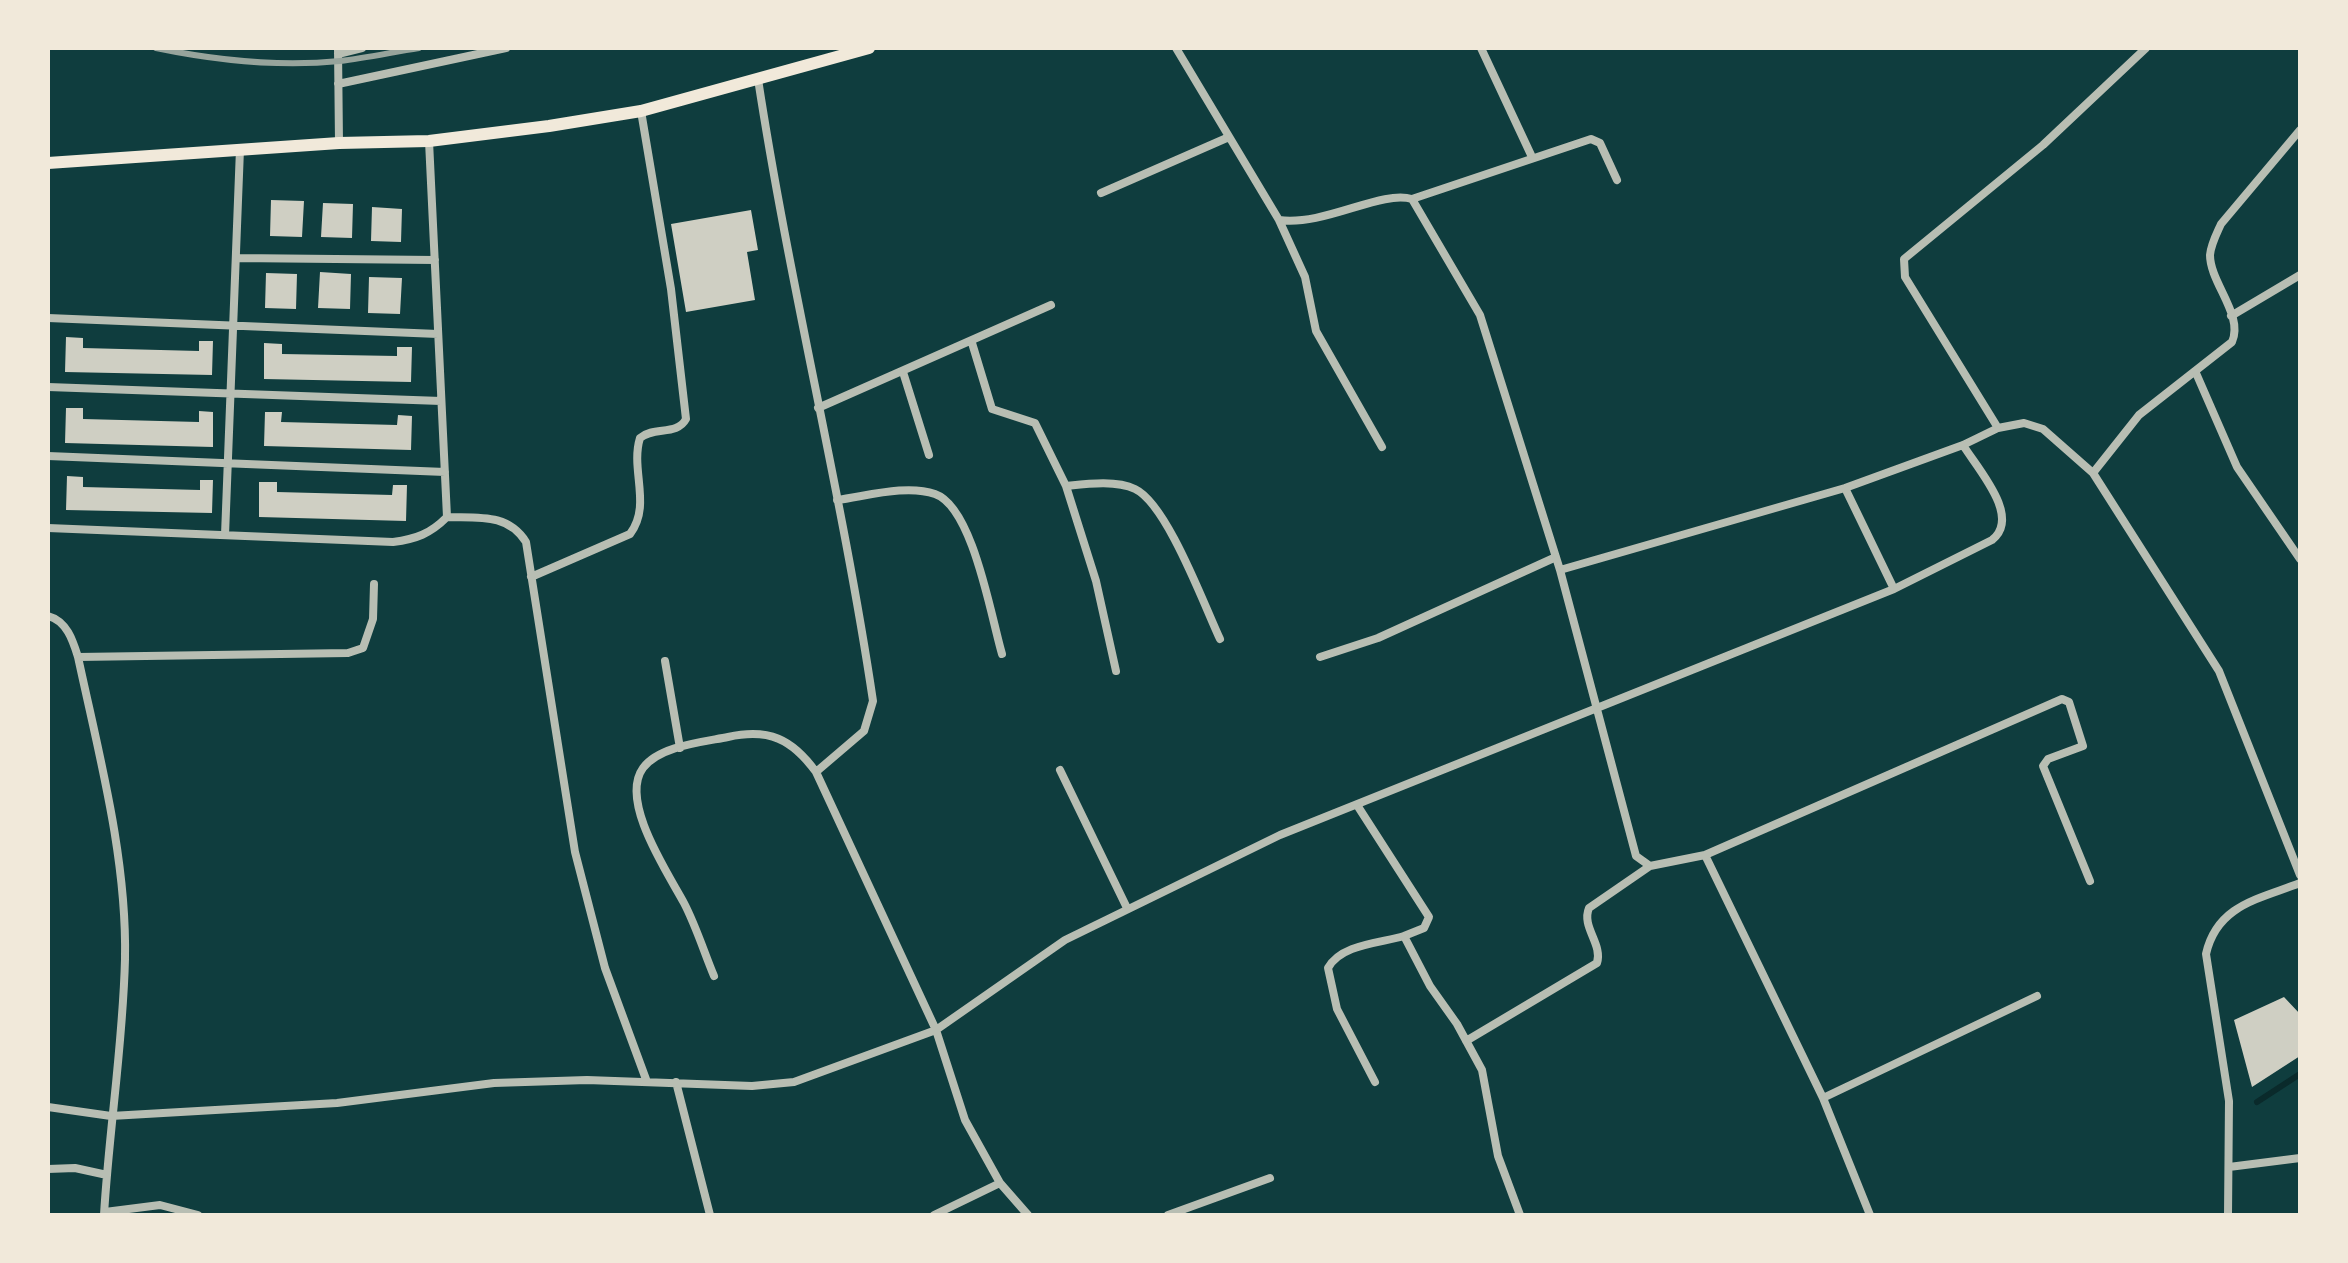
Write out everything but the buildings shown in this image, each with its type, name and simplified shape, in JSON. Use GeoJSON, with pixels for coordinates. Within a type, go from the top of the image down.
{"type":"FeatureCollection","features":[{"type":"Feature","properties":{"kind":"main road"},"geometry":{"type":"LineString","coordinates":[[48,163],[339,143],[429,141],[641,111],[869,48]]}},
{"type":"Feature","properties":{"kind":"street"},"geometry":{"type":"LineString","coordinates":[[339,143],[338,51],[362,48]]}},
{"type":"Feature","properties":{"kind":"street"},"geometry":{"type":"LineString","coordinates":[[338,84],[506,48]]}},
{"type":"Feature","properties":{"kind":"street"},"geometry":{"type":"LineString","coordinates":[[1176,48],[1279,220],[1305,277],[1316,331],[1382,447]]}},
{"type":"Feature","properties":{"kind":"street"},"geometry":{"type":"LineString","coordinates":[[1481,48],[1532,157]]}},
{"type":"Feature","properties":{"kind":"street"},"geometry":{"type":"LineString","coordinates":[[1998,428],[1905,277],[1904,259],[2043,145],[2146,48]]}},
{"type":"Feature","properties":{"kind":"street"},"geometry":{"type":"LineString","coordinates":[[758,79],[785,244],[837,500],[873,701],[864,731],[816,772]]}},
{"type":"Feature","properties":{"kind":"street"},"geometry":{"type":"LineString","coordinates":[[531,577],[630,534],[636,526],[641,502],[640,438],[650,431],[676,428],[686,419],[671,289],[641,111]]}},
{"type":"Feature","properties":{"kind":"street"},"geometry":{"type":"LineString","coordinates":[[2093,473],[2139,415],[2232,342],[2235,335],[2231,316],[2212,266],[2214,239],[2221,224],[2300,130]]}},
{"type":"Feature","properties":{"kind":"street"},"geometry":{"type":"LineString","coordinates":[[1101,193],[1229,137]]}},
{"type":"Feature","properties":{"kind":"street"},"geometry":{"type":"LineString","coordinates":[[1279,220],[1301,223],[1400,196],[1412,199],[1584,140],[1596,140],[1617,180]]}},
{"type":"Feature","properties":{"kind":"street"},"geometry":{"type":"LineString","coordinates":[[429,141],[447,517]]}},
{"type":"Feature","properties":{"kind":"street"},"geometry":{"type":"LineString","coordinates":[[225,535],[240,149]]}},
{"type":"Feature","properties":{"kind":"street"},"geometry":{"type":"LineString","coordinates":[[1412,199],[1480,315],[1560,570],[1598,707],[1632,850],[1650,866]]}},
{"type":"Feature","properties":{"kind":"street"},"geometry":{"type":"LineString","coordinates":[[236,258],[435,260]]}},
{"type":"Feature","properties":{"kind":"street"},"geometry":{"type":"LineString","coordinates":[[2231,316],[2300,275]]}},
{"type":"Feature","properties":{"kind":"street"},"geometry":{"type":"LineString","coordinates":[[818,408],[972,343],[1051,305]]}},
{"type":"Feature","properties":{"kind":"street"},"geometry":{"type":"LineString","coordinates":[[48,318],[438,334]]}},
{"type":"Feature","properties":{"kind":"street"},"geometry":{"type":"LineString","coordinates":[[972,343],[992,409],[1007,417],[1028,418],[1035,423],[1066,486],[1096,581],[1116,671]]}},
{"type":"Feature","properties":{"kind":"street"},"geometry":{"type":"LineString","coordinates":[[903,372],[929,455]]}},
{"type":"Feature","properties":{"kind":"street"},"geometry":{"type":"LineString","coordinates":[[2196,373],[2237,467],[2300,559]]}},
{"type":"Feature","properties":{"kind":"street"},"geometry":{"type":"LineString","coordinates":[[48,387],[441,401]]}},
{"type":"Feature","properties":{"kind":"street"},"geometry":{"type":"LineString","coordinates":[[1560,570],[1845,488],[1963,445],[1998,428],[2024,423],[2043,429],[2093,473],[2228,688],[2300,875]]}},
{"type":"Feature","properties":{"kind":"street"},"geometry":{"type":"LineString","coordinates":[[48,1107],[111,1116],[337,1103],[494,1083],[676,1082],[752,1086],[794,1082],[936,1030],[1065,940],[1280,835],[1894,589],[1992,540],[2002,528],[1999,504],[1963,445]]}},
{"type":"Feature","properties":{"kind":"street"},"geometry":{"type":"LineString","coordinates":[[48,456],[445,472]]}},
{"type":"Feature","properties":{"kind":"street"},"geometry":{"type":"LineString","coordinates":[[1066,486],[1098,484],[1133,488],[1149,499],[1159,510],[1220,639]]}},
{"type":"Feature","properties":{"kind":"street"},"geometry":{"type":"LineString","coordinates":[[1845,488],[1894,589]]}},
{"type":"Feature","properties":{"kind":"street"},"geometry":{"type":"LineString","coordinates":[[837,500],[917,491],[950,501],[961,516],[969,538],[1002,654]]}},
{"type":"Feature","properties":{"kind":"street"},"geometry":{"type":"LineString","coordinates":[[48,528],[393,542],[414,539],[431,532],[447,517],[498,519],[511,524],[526,542],[575,852],[605,968],[647,1082]]}},
{"type":"Feature","properties":{"kind":"street"},"geometry":{"type":"LineString","coordinates":[[1320,657],[1378,638],[1556,557]]}},
{"type":"Feature","properties":{"kind":"street"},"geometry":{"type":"LineString","coordinates":[[78,657],[348,653],[363,648],[371,635],[374,584]]}},
{"type":"Feature","properties":{"kind":"street"},"geometry":{"type":"LineString","coordinates":[[48,616],[56,618],[70,634],[78,657],[110,808],[125,956],[104,1214],[160,1205],[198,1215]]}},
{"type":"Feature","properties":{"kind":"street"},"geometry":{"type":"LineString","coordinates":[[665,661],[680,748]]}},
{"type":"Feature","properties":{"kind":"street"},"geometry":{"type":"LineString","coordinates":[[1466,1041],[1597,963],[1598,951],[1587,923],[1589,908],[1650,866],[1705,855],[2062,699],[2069,702],[2083,746],[2048,759],[2043,766],[2090,881]]}},
{"type":"Feature","properties":{"kind":"street"},"geometry":{"type":"LineString","coordinates":[[714,976],[684,904],[657,858],[638,799],[638,784],[645,765],[680,748],[742,734],[764,733],[786,740],[816,772],[936,1030],[965,1120],[1000,1183],[1028,1215]]}},
{"type":"Feature","properties":{"kind":"street"},"geometry":{"type":"LineString","coordinates":[[1060,770],[1127,908]]}},
{"type":"Feature","properties":{"kind":"street"},"geometry":{"type":"LineString","coordinates":[[1357,805],[1429,917],[1424,928],[1350,951],[1337,957],[1328,968],[1337,1009],[1375,1082]]}},
{"type":"Feature","properties":{"kind":"street"},"geometry":{"type":"LineString","coordinates":[[1705,855],[1823,1098],[1870,1215]]}},
{"type":"Feature","properties":{"kind":"street"},"geometry":{"type":"LineString","coordinates":[[2228,1215],[2229,1101],[2208,967],[2208,945],[2221,920],[2229,914],[2300,883]]}},
{"type":"Feature","properties":{"kind":"street"},"geometry":{"type":"LineString","coordinates":[[1404,936],[1483,1074],[1498,1156],[1520,1215]]}},
{"type":"Feature","properties":{"kind":"street"},"geometry":{"type":"LineString","coordinates":[[1823,1098],[2037,996]]}},
{"type":"Feature","properties":{"kind":"street"},"geometry":{"type":"LineString","coordinates":[[676,1082],[710,1215]]}},
{"type":"Feature","properties":{"kind":"street"},"geometry":{"type":"LineString","coordinates":[[2229,1167],[2300,1158]]}},
{"type":"Feature","properties":{"kind":"street"},"geometry":{"type":"LineString","coordinates":[[48,1169],[75,1168],[107,1175]]}},
{"type":"Feature","properties":{"kind":"street"},"geometry":{"type":"LineString","coordinates":[[1168,1215],[1270,1178]]}},
{"type":"Feature","properties":{"kind":"street"},"geometry":{"type":"LineString","coordinates":[[934,1215],[1000,1183]]}},
{"type":"Feature","properties":{"kind":"waterway"},"geometry":{"type":"LineString","coordinates":[[2257,1102],[2300,1074]]}},
{"type":"Feature","properties":{"kind":"railway"},"geometry":{"type":"LineString","coordinates":[[156,48],[271,63],[340,61],[419,48]]}}]}
